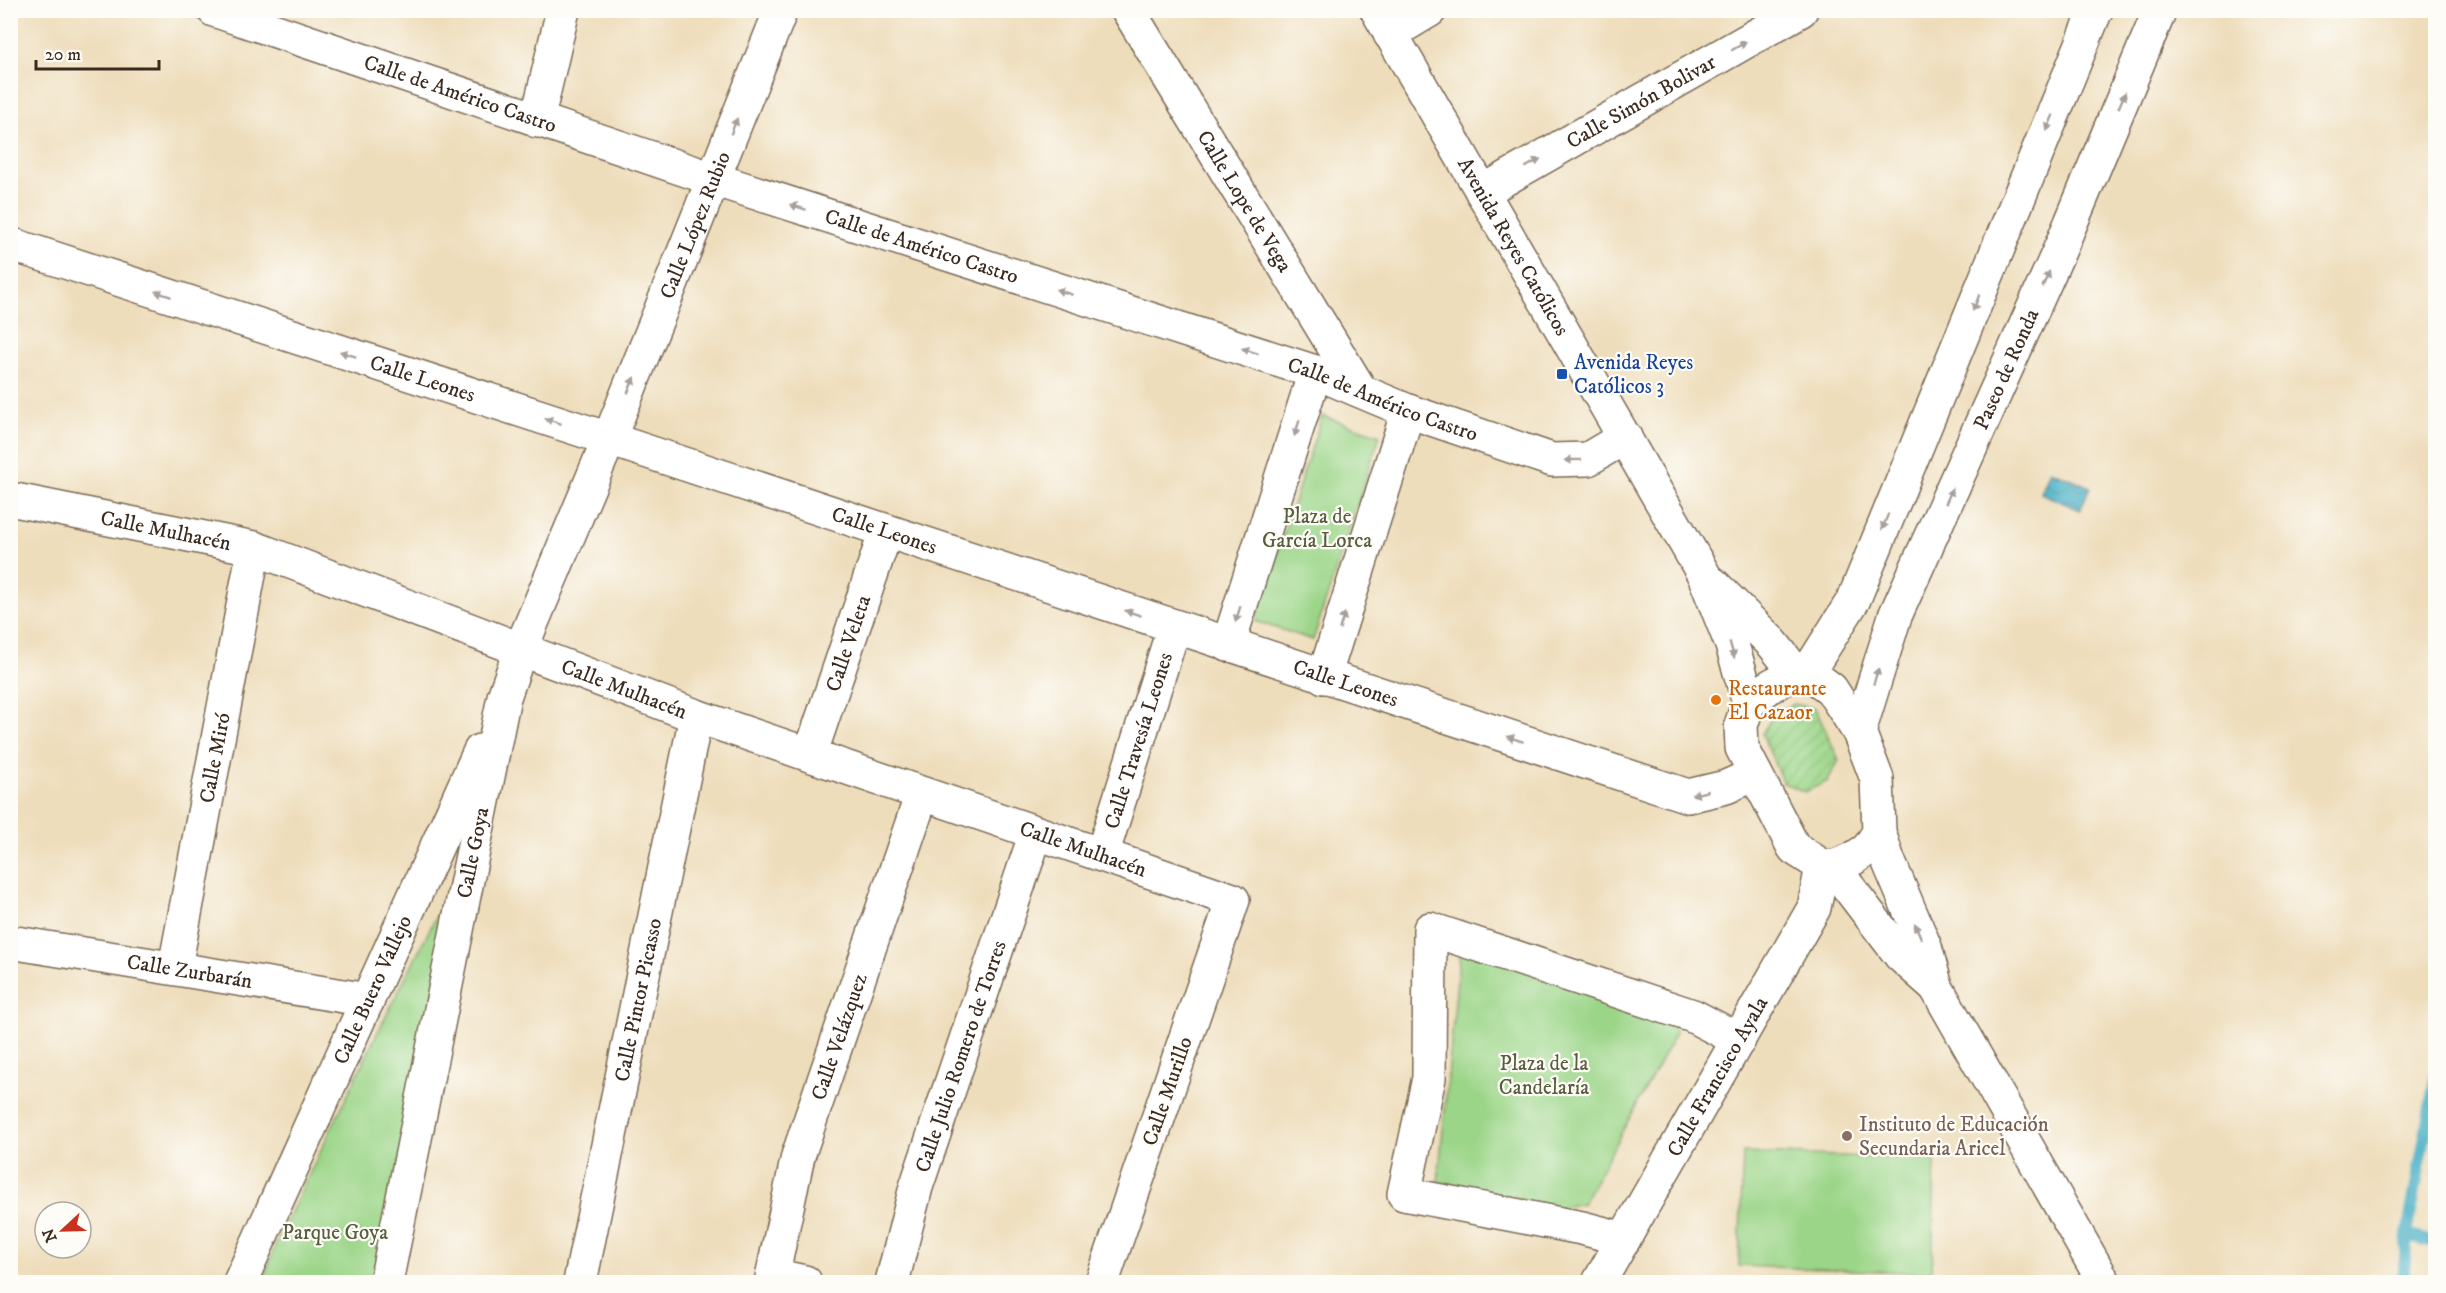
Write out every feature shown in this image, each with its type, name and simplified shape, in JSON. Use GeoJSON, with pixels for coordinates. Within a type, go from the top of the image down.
{"type":"FeatureCollection","features":[{"type":"Feature","properties":{"kind":"street","name":"Calle de Américo Castro"},"geometry":{"type":"LineString","coordinates":[[214,10],[713,179],[1315,372],[1408,411],[1552,460],[1588,459],[1625,437]]}},
{"type":"Feature","properties":{"kind":"street"},"geometry":{"type":"LineString","coordinates":[[537,121],[563,10]]}},
{"type":"Feature","properties":{"kind":"street","name":"Calle López Rubio"},"geometry":{"type":"LineString","coordinates":[[609,439],[781,10]]}},
{"type":"Feature","properties":{"kind":"street","name":"Calle Lope de Vega"},"geometry":{"type":"LineString","coordinates":[[1128,10],[1361,391]]}},
{"type":"Feature","properties":{"kind":"street"},"geometry":{"type":"LineString","coordinates":[[1383,22],[1430,10]]}},
{"type":"Feature","properties":{"kind":"street","name":"Calle Simón Bolivar"},"geometry":{"type":"LineString","coordinates":[[1482,192],[1801,10]]}},
{"type":"Feature","properties":{"kind":"street"},"geometry":{"type":"LineString","coordinates":[[1936,987],[1901,956],[1828,866],[1794,848],[1742,748],[1741,725],[1749,702],[1772,685],[1802,672],[1854,599],[2096,10]]}},
{"type":"Feature","properties":{"kind":"street","name":"Paseo de Ronda"},"geometry":{"type":"LineString","coordinates":[[1859,732],[1895,616],[2060,249],[2160,10]]}},
{"type":"Feature","properties":{"kind":"street","name":"Avenida Reyes Católicos"},"geometry":{"type":"LineString","coordinates":[[1383,22],[1704,575],[1732,645],[1749,702]]}},
{"type":"Feature","properties":{"kind":"street","name":"Calle Leones"},"geometry":{"type":"LineString","coordinates":[[10,244],[609,439],[1688,796],[1726,787],[1755,774]]}},
{"type":"Feature","properties":{"kind":"street"},"geometry":{"type":"LineString","coordinates":[[1228,645],[1315,372]]}},
{"type":"Feature","properties":{"kind":"street"},"geometry":{"type":"LineString","coordinates":[[1324,677],[1408,411]]}},
{"type":"Feature","properties":{"kind":"street","name":"Calle Goya"},"geometry":{"type":"LineString","coordinates":[[386,1282],[504,698],[520,651],[609,439]]}},
{"type":"Feature","properties":{"kind":"street","name":"Calle Mulhacén"},"geometry":{"type":"LineString","coordinates":[[10,499],[254,548],[696,716],[1233,900]]}},
{"type":"Feature","properties":{"kind":"street","name":"Calle Veleta"},"geometry":{"type":"LineString","coordinates":[[810,755],[886,531]]}},
{"type":"Feature","properties":{"kind":"street","name":"Calle Miró"},"geometry":{"type":"LineString","coordinates":[[175,967],[254,548]]}},
{"type":"Feature","properties":{"kind":"street","name":"Avenida Reyes Católicos"},"geometry":{"type":"LineString","coordinates":[[1704,575],[1802,672]]}},
{"type":"Feature","properties":{"kind":"street","name":"Calle Travesía Leones"},"geometry":{"type":"LineString","coordinates":[[1102,855],[1174,627]]}},
{"type":"Feature","properties":{"kind":"street"},"geometry":{"type":"LineString","coordinates":[[1802,672],[1831,689],[1859,732],[1877,779],[1879,832],[1888,860],[1925,947],[1936,987],[2104,1282]]}},
{"type":"Feature","properties":{"kind":"street","name":"Calle Buero Vallejo"},"geometry":{"type":"LineString","coordinates":[[240,1282],[504,698]]}},
{"type":"Feature","properties":{"kind":"street","name":"Calle Pintor Picasso"},"geometry":{"type":"LineString","coordinates":[[580,1282],[696,716]]}},
{"type":"Feature","properties":{"kind":"street","name":"Calle Velázquez"},"geometry":{"type":"LineString","coordinates":[[772,1279],[798,1156],[922,794]]}},
{"type":"Feature","properties":{"kind":"street"},"geometry":{"type":"LineString","coordinates":[[1828,866],[1851,860],[1868,849],[1879,832]]}},
{"type":"Feature","properties":{"kind":"street","name":"Calle Julio Romero de Torres"},"geometry":{"type":"LineString","coordinates":[[892,1282],[916,1187],[1036,833]]}},
{"type":"Feature","properties":{"kind":"street","name":"Calle Francisco Ayala"},"geometry":{"type":"LineString","coordinates":[[1599,1282],[1814,908],[1828,866]]}},
{"type":"Feature","properties":{"kind":"street","name":"Calle Murillo"},"geometry":{"type":"LineString","coordinates":[[1102,1282],[1233,900]]}},
{"type":"Feature","properties":{"kind":"street"},"geometry":{"type":"LineString","coordinates":[[1624,1239],[1582,1228],[1404,1194],[1429,1078],[1430,929],[1693,1016],[1739,1040]]}},
{"type":"Feature","properties":{"kind":"street","name":"Calle Zurbarán"},"geometry":{"type":"LineString","coordinates":[[10,942],[368,1000]]}},
{"type":"Feature","properties":{"kind":"street"},"geometry":{"type":"LineString","coordinates":[[772,1279],[805,1282]]}},
{"type":"Feature","properties":{"kind":"green space","name":"Plaza de García Lorca"},"geometry":{"type":"Polygon","coordinates":[[[1322,416],[1380,435],[1313,640],[1255,621],[1322,416]]]}},
{"type":"Feature","properties":{"kind":"green space"},"geometry":{"type":"Polygon","coordinates":[[[1794,704],[1815,708],[1839,760],[1828,781],[1805,792],[1783,783],[1762,734],[1774,714],[1794,704]]]}},
{"type":"Feature","properties":{"kind":"green space","name":"Parque Goya"},"geometry":{"type":"Polygon","coordinates":[[[460,869],[374,1282],[263,1282],[275,1245],[460,869]]]}},
{"type":"Feature","properties":{"kind":"green space","name":"Plaza de la Candelaría"},"geometry":{"type":"Polygon","coordinates":[[[1460,948],[1670,1015],[1676,1033],[1583,1203],[1558,1208],[1438,1182],[1460,948]]]}},
{"type":"Feature","properties":{"kind":"green space"},"geometry":{"type":"Polygon","coordinates":[[[1743,1153],[1935,1159],[1932,1273],[1739,1266],[1743,1153]]]}},
{"type":"Feature","properties":{"kind":"water"},"geometry":{"type":"Polygon","coordinates":[[[2050,470],[2090,487],[2080,510],[2041,493],[2050,470]]]}},
{"type":"Feature","properties":{"kind":"waterway"},"geometry":{"type":"LineString","coordinates":[[2436,1074],[2407,1235],[2436,1243]]}},
{"type":"Feature","properties":{"kind":"waterway"},"geometry":{"type":"LineString","coordinates":[[2403,1282],[2407,1235]]}},
{"type":"Feature","properties":{"kind":"place","name":"Avenida Reyes Católicos 3"},"geometry":{"type":"Point","coordinates":[1562,374]}},
{"type":"Feature","properties":{"kind":"place","name":"Restaurante El Cazaor"},"geometry":{"type":"Point","coordinates":[1716,700]}},
{"type":"Feature","properties":{"kind":"place","name":"Instituto de Educación Secundaria Aricel"},"geometry":{"type":"Point","coordinates":[1847,1136]}}]}
